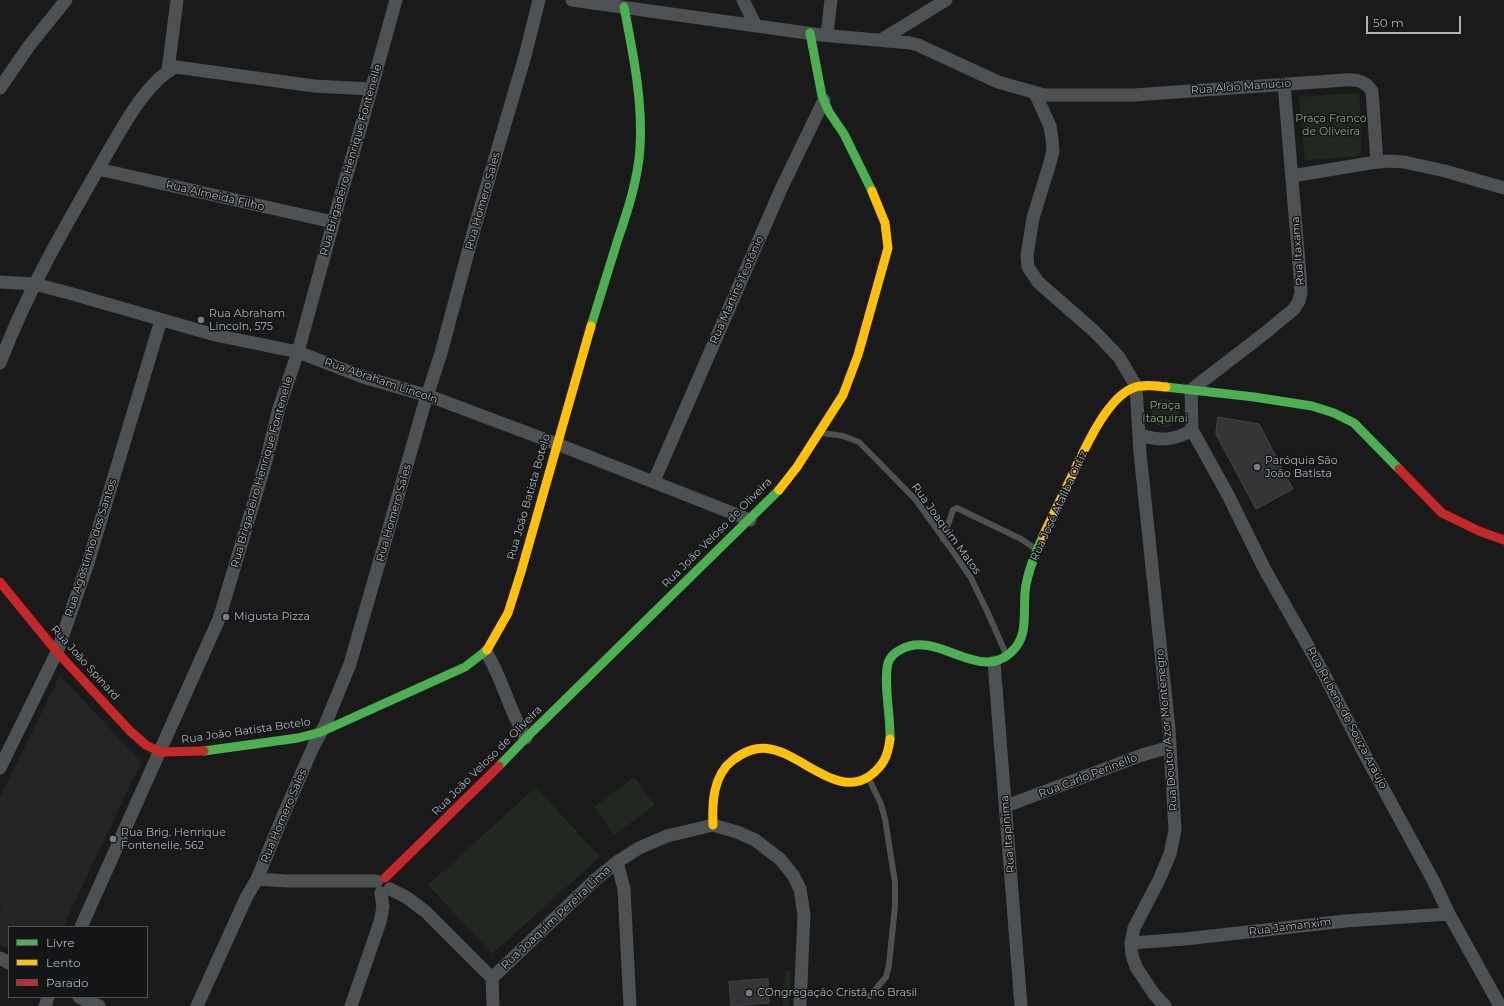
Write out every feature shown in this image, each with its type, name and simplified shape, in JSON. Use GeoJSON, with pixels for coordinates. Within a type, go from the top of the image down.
{"type":"FeatureCollection","features":[{"type":"Feature","properties":{"kind":"street"},"geometry":{"type":"LineString","coordinates":[[0,88],[28,46],[66,0]]}},
{"type":"Feature","properties":{"kind":"street"},"geometry":{"type":"LineString","coordinates":[[168,70],[177,0]]}},
{"type":"Feature","properties":{"kind":"street","name":"Rua Brigadeiro Henrique Fontenelle"},"geometry":{"type":"LineString","coordinates":[[81,926],[219,619],[266,461],[280,408],[298,352],[396,0]]}},
{"type":"Feature","properties":{"kind":"street","name":"Rua Homero Sales"},"geometry":{"type":"LineString","coordinates":[[197,1006],[246,898],[257,879],[282,816],[321,732],[350,664],[428,396],[477,218],[525,56],[539,0]]}},
{"type":"Feature","properties":{"kind":"street"},"geometry":{"type":"LineString","coordinates":[[572,0],[810,33],[910,43],[918,45],[998,82],[1036,93],[1050,126],[1053,151],[1033,218],[1027,255],[1028,267],[1038,282],[1095,332],[1120,357],[1136,386],[1140,435],[1155,439],[1172,439],[1182,436],[1192,430],[1191,390]]}},
{"type":"Feature","properties":{"kind":"street"},"geometry":{"type":"LineString","coordinates":[[743,0],[756,26]]}},
{"type":"Feature","properties":{"kind":"street"},"geometry":{"type":"LineString","coordinates":[[827,35],[831,0]]}},
{"type":"Feature","properties":{"kind":"street"},"geometry":{"type":"LineString","coordinates":[[881,40],[946,0]]}},
{"type":"Feature","properties":{"kind":"street","name":"Rua João Batista Botelo"},"geometry":{"type":"LineString","coordinates":[[160,752],[194,752],[298,738],[321,732],[464,667],[486,652],[508,612],[591,326],[628,209],[637,172],[640,148],[640,116],[634,57],[624,7]]}},
{"type":"Feature","properties":{"kind":"street","name":"Rua João Veloso de Oliveira"},"geometry":{"type":"LineString","coordinates":[[383,885],[395,865],[420,845],[504,763],[526,738],[776,495],[820,433],[843,395],[858,355],[888,248],[885,223],[877,202],[844,134],[829,112],[824,100],[810,33]]}},
{"type":"Feature","properties":{"kind":"street"},"geometry":{"type":"LineString","coordinates":[[0,363],[34,284],[98,169],[124,125],[147,92],[168,70],[176,66],[314,86],[371,89]]}},
{"type":"Feature","properties":{"kind":"street","name":"Rua Aldo Manucio"},"geometry":{"type":"LineString","coordinates":[[1036,93],[1044,96],[1134,95],[1284,84],[1354,80],[1362,81],[1367,84],[1372,92],[1377,162]]}},
{"type":"Feature","properties":{"kind":"street","name":"Rua Itaxama"},"geometry":{"type":"LineString","coordinates":[[1191,390],[1294,309],[1301,292],[1284,84]]}},
{"type":"Feature","properties":{"kind":"street","name":"Rua Martins Teotônio"},"geometry":{"type":"LineString","coordinates":[[654,481],[783,184],[824,100]]}},
{"type":"Feature","properties":{"kind":"street"},"geometry":{"type":"LineString","coordinates":[[1292,176],[1377,162],[1404,162],[1419,164],[1482,180],[1504,188]]}},
{"type":"Feature","properties":{"kind":"street","name":"Rua Almeida Filho"},"geometry":{"type":"LineString","coordinates":[[98,169],[333,222]]}},
{"type":"Feature","properties":{"kind":"street","name":"Rua Abraham Lincoln"},"geometry":{"type":"LineString","coordinates":[[0,282],[34,284],[215,335],[298,352],[363,377],[428,396],[654,481],[750,520]]}},
{"type":"Feature","properties":{"kind":"street","name":"Rua Agostinho dos Santos"},"geometry":{"type":"LineString","coordinates":[[0,768],[57,652],[88,563],[161,320]]}},
{"type":"Feature","properties":{"kind":"street"},"geometry":{"type":"LineString","coordinates":[[1136,386],[1221,392],[1317,407],[1343,416],[1354,423],[1442,513],[1479,531],[1504,540]]}},
{"type":"Feature","properties":{"kind":"street","name":"Rua José Ataliba Ortiz"},"geometry":{"type":"LineString","coordinates":[[994,662],[1017,646],[1022,634],[1025,587],[1031,565],[1095,429],[1111,405],[1125,392],[1136,386]]}},
{"type":"Feature","properties":{"kind":"street","name":"Rua Rubens de Souza Araújo"},"geometry":{"type":"LineString","coordinates":[[1192,430],[1220,481],[1265,570],[1324,674],[1434,882],[1449,914],[1500,1006]]}},
{"type":"Feature","properties":{"kind":"street","name":"Rua Doutor Azor Montenegro"},"geometry":{"type":"LineString","coordinates":[[1140,435],[1170,747],[1175,830],[1170,854],[1134,928],[1131,943],[1132,955],[1136,967],[1154,994],[1165,1006]]}},
{"type":"Feature","properties":{"kind":"street","name":"Rua João Spinard"},"geometry":{"type":"LineString","coordinates":[[0,582],[57,652],[130,731],[146,745],[160,752]]}},
{"type":"Feature","properties":{"kind":"street"},"geometry":{"type":"LineString","coordinates":[[800,1006],[804,915],[800,889],[793,875],[780,859],[754,840],[737,832],[713,825],[712,810],[716,786],[726,764],[742,753],[758,748],[774,749],[795,759],[826,778],[839,782],[856,782],[869,777],[880,768],[888,753],[890,727],[887,672],[890,658],[901,648],[916,643],[933,645],[964,658],[984,663],[994,662]]}},
{"type":"Feature","properties":{"kind":"street"},"geometry":{"type":"LineString","coordinates":[[486,652],[493,663],[515,716],[526,738]]}},
{"type":"Feature","properties":{"kind":"street","name":"Rua Itapinima"},"geometry":{"type":"LineString","coordinates":[[994,662],[1021,1006]]}},
{"type":"Feature","properties":{"kind":"street","name":"Rua Carlo Perinello"},"geometry":{"type":"LineString","coordinates":[[1006,806],[1142,755],[1170,747]]}},
{"type":"Feature","properties":{"kind":"street","name":"Rua Joaquim Pereira Lima"},"geometry":{"type":"LineString","coordinates":[[493,1006],[492,978],[595,880],[617,862],[640,848],[667,836],[713,825]]}},
{"type":"Feature","properties":{"kind":"street"},"geometry":{"type":"LineString","coordinates":[[617,862],[624,889],[630,1006]]}},
{"type":"Feature","properties":{"kind":"street"},"geometry":{"type":"LineString","coordinates":[[257,879],[287,881],[334,880],[383,885],[406,897],[426,912],[492,978]]}},
{"type":"Feature","properties":{"kind":"street"},"geometry":{"type":"LineString","coordinates":[[352,1006],[380,922],[383,907],[383,885]]}},
{"type":"Feature","properties":{"kind":"street","name":"Rua Jamanxim"},"geometry":{"type":"LineString","coordinates":[[1131,943],[1185,940],[1345,921],[1449,914]]}},
{"type":"Feature","properties":{"kind":"street"},"geometry":{"type":"LineString","coordinates":[[81,998],[99,1006]]}},
{"type":"Feature","properties":{"kind":"lane","name":"Rua Joaquim Matos"},"geometry":{"type":"LineString","coordinates":[[820,433],[844,436],[859,442],[915,499],[971,578],[1006,655]]}},
{"type":"Feature","properties":{"kind":"lane"},"geometry":{"type":"LineString","coordinates":[[943,539],[955,508],[958,508],[1021,539],[1037,550]]}},
{"type":"Feature","properties":{"kind":"lane"},"geometry":{"type":"LineString","coordinates":[[869,777],[881,804],[885,819],[893,866],[895,894],[889,965],[886,977],[870,996]]}},
{"type":"Feature","properties":{"kind":"shaded area"},"geometry":{"type":"Polygon","coordinates":[[[60,675],[141,762],[63,926],[8,926],[8,949],[0,945],[0,911],[2,906],[0,905],[0,797],[60,675]]]}},
{"type":"Feature","properties":{"kind":"green space","name":"Praça Franco de Oliveira"},"geometry":{"type":"Polygon","coordinates":[[[1359,94],[1361,124],[1360,155],[1355,157],[1305,160],[1299,97],[1359,94]]]}},
{"type":"Feature","properties":{"kind":"green space","name":"Praça Itaquirai"},"geometry":{"type":"Polygon","coordinates":[[[1165,399],[1175,403],[1179,413],[1175,423],[1165,427],[1155,423],[1151,413],[1155,403],[1165,399]]]}},
{"type":"Feature","properties":{"kind":"green space"},"geometry":{"type":"Polygon","coordinates":[[[634,777],[655,805],[614,835],[594,807],[634,777]]]}},
{"type":"Feature","properties":{"kind":"green space"},"geometry":{"type":"Polygon","coordinates":[[[536,787],[600,857],[492,954],[428,885],[536,787]]]}},
{"type":"Feature","properties":{"kind":"green space"},"geometry":{"type":"Polygon","coordinates":[[[785,971],[791,971],[789,1006],[783,1006],[785,971]]]}},
{"type":"Feature","properties":{"kind":"building","name":"Paróquia São João Batista"},"geometry":{"type":"Polygon","coordinates":[[[1218,417],[1259,424],[1293,489],[1256,509],[1216,434],[1218,417]]]}},
{"type":"Feature","properties":{"kind":"building","name":"COngregação Cristâ no Brasil"},"geometry":{"type":"Polygon","coordinates":[[[768,979],[769,1003],[731,1006],[729,982],[768,979]]]}},
{"type":"Feature","properties":{"kind":"traffic: fast"},"geometry":{"type":"LineString","coordinates":[[591,326],[629,206],[639,160],[641,130],[639,95],[624,7]]}},
{"type":"Feature","properties":{"kind":"traffic: fast"},"geometry":{"type":"LineString","coordinates":[[810,33],[822,96],[829,112],[844,134],[872,191]]}},
{"type":"Feature","properties":{"kind":"traffic: fast"},"geometry":{"type":"LineString","coordinates":[[1166,387],[1254,397],[1312,406],[1334,413],[1354,423],[1399,469]]}},
{"type":"Feature","properties":{"kind":"traffic: fast"},"geometry":{"type":"LineString","coordinates":[[499,766],[779,490]]}},
{"type":"Feature","properties":{"kind":"traffic: fast"},"geometry":{"type":"LineString","coordinates":[[890,739],[886,680],[888,663],[891,657],[900,650],[914,645],[929,646],[974,660],[989,662],[1003,658],[1016,647],[1020,640],[1024,625],[1027,579],[1043,536]]}},
{"type":"Feature","properties":{"kind":"traffic: fast"},"geometry":{"type":"LineString","coordinates":[[204,751],[298,738],[321,732],[465,667],[487,650]]}},
{"type":"Feature","properties":{"kind":"traffic: slow"},"geometry":{"type":"LineString","coordinates":[[779,490],[797,467],[843,395],[858,355],[888,248],[885,223],[872,191]]}},
{"type":"Feature","properties":{"kind":"traffic: slow"},"geometry":{"type":"LineString","coordinates":[[487,650],[508,613],[591,326]]}},
{"type":"Feature","properties":{"kind":"traffic: slow"},"geometry":{"type":"LineString","coordinates":[[1043,536],[1086,446],[1112,404],[1122,394],[1133,388],[1145,386],[1166,387]]}},
{"type":"Feature","properties":{"kind":"traffic: slow"},"geometry":{"type":"LineString","coordinates":[[713,825],[715,790],[721,773],[733,760],[746,752],[760,748],[770,749],[795,759],[833,779],[846,782],[859,781],[871,775],[882,763],[887,755],[890,739]]}},
{"type":"Feature","properties":{"kind":"traffic: jam"},"geometry":{"type":"LineString","coordinates":[[1399,469],[1442,513],[1479,531],[1504,540]]}},
{"type":"Feature","properties":{"kind":"traffic: jam"},"geometry":{"type":"LineString","coordinates":[[0,582],[57,652],[130,731],[146,745],[160,752],[204,751]]}},
{"type":"Feature","properties":{"kind":"traffic: jam"},"geometry":{"type":"LineString","coordinates":[[385,878],[499,766]]}},
{"type":"Feature","properties":{"kind":"place","name":"Rua Abraham Lincoln, 575"},"geometry":{"type":"Point","coordinates":[201,320]}},
{"type":"Feature","properties":{"kind":"place","name":"Paróquia São João Batista"},"geometry":{"type":"Point","coordinates":[1257,467]}},
{"type":"Feature","properties":{"kind":"place","name":"Migusta Pizza"},"geometry":{"type":"Point","coordinates":[226,617]}},
{"type":"Feature","properties":{"kind":"place","name":"Rua Brig. Henrique Fontenelle, 562"},"geometry":{"type":"Point","coordinates":[113,839]}},
{"type":"Feature","properties":{"kind":"place","name":"COngregação Cristâ no Brasil"},"geometry":{"type":"Point","coordinates":[749,993]}}]}
